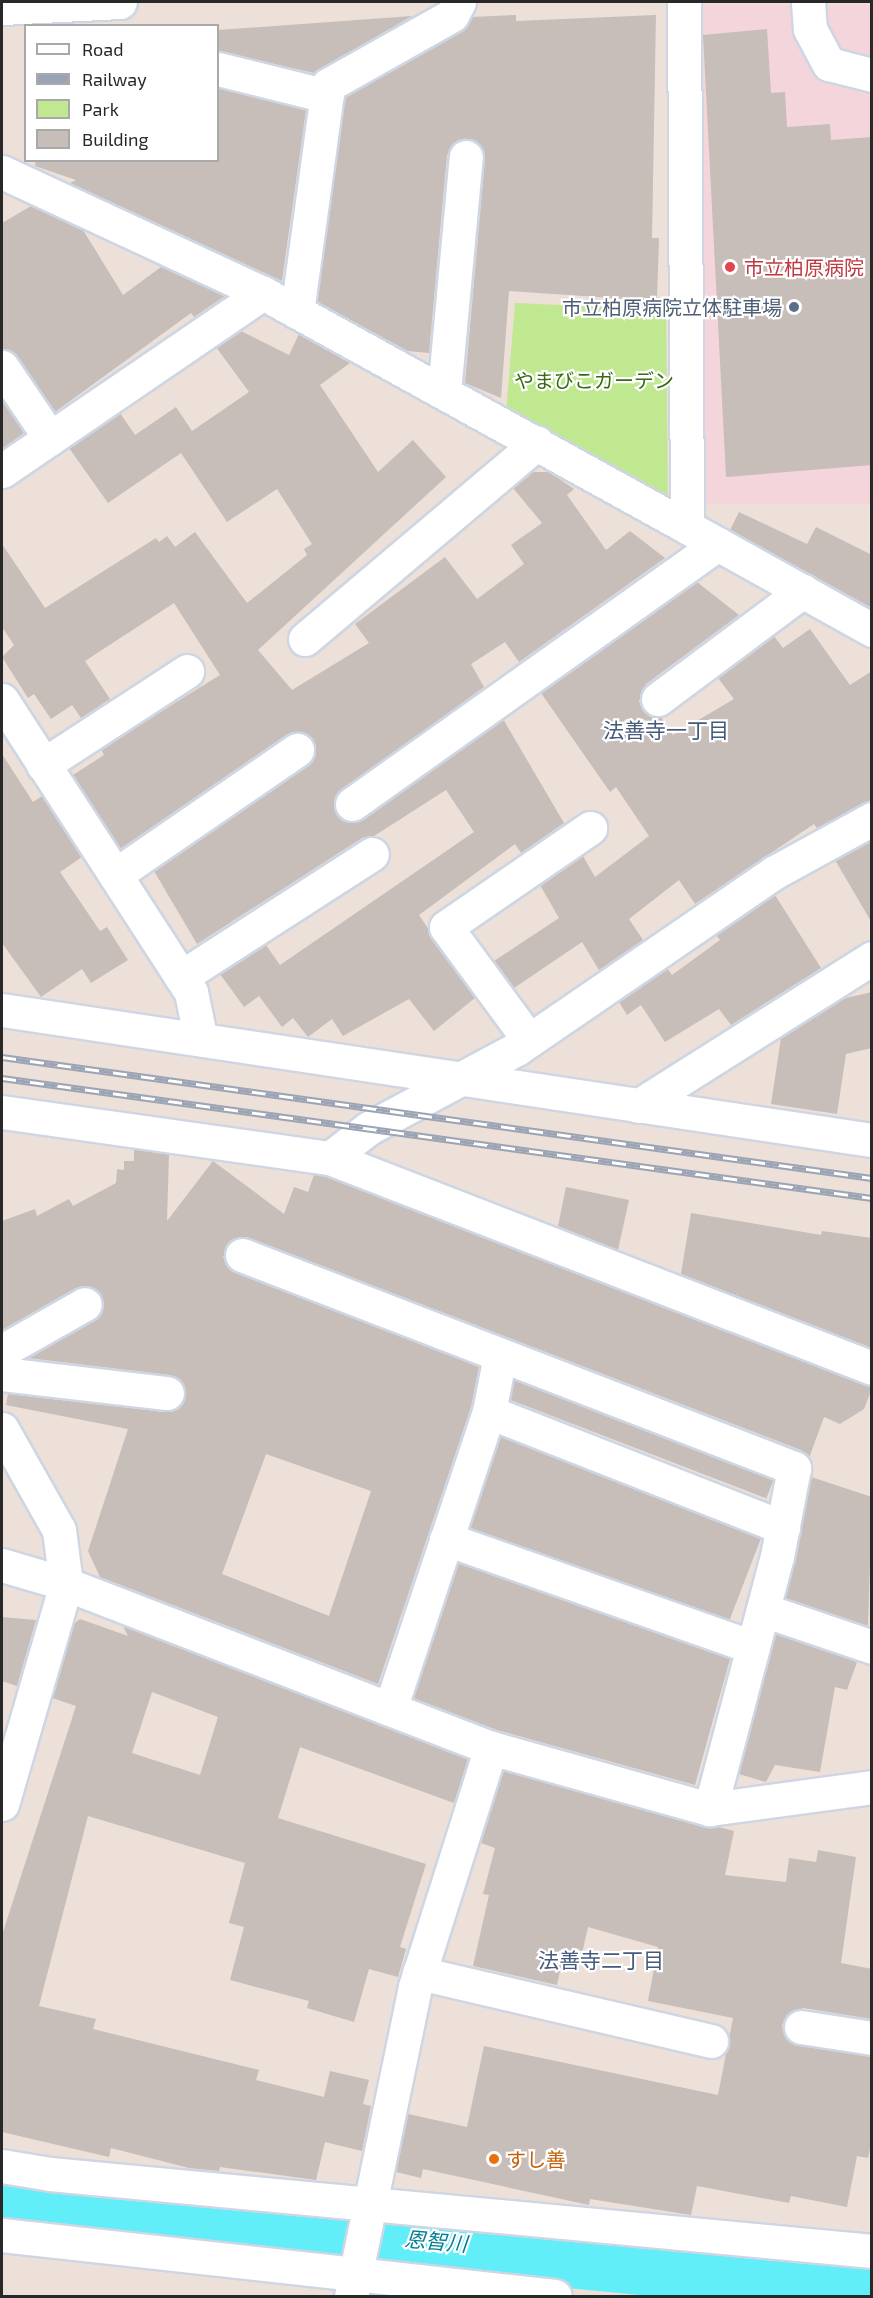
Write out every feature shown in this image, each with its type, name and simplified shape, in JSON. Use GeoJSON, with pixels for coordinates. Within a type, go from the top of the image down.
{"type":"FeatureCollection","features":[{"type":"Feature","properties":{"kind":"street"},"geometry":{"type":"LineString","coordinates":[[297,312],[328,85],[452,15],[459,2]]}},
{"type":"Feature","properties":{"kind":"street"},"geometry":{"type":"LineString","coordinates":[[684,2],[687,527]]}},
{"type":"Feature","properties":{"kind":"street"},"geometry":{"type":"LineString","coordinates":[[808,2],[810,28],[829,64],[872,75]]}},
{"type":"Feature","properties":{"kind":"street"},"geometry":{"type":"LineString","coordinates":[[2,9],[106,10]]}},
{"type":"Feature","properties":{"kind":"street"},"geometry":{"type":"LineString","coordinates":[[219,69],[327,96]]}},
{"type":"Feature","properties":{"kind":"street"},"geometry":{"type":"LineString","coordinates":[[444,392],[466,157]]}},
{"type":"Feature","properties":{"kind":"street"},"geometry":{"type":"LineString","coordinates":[[2,172],[262,293],[872,630]]}},
{"type":"Feature","properties":{"kind":"street"},"geometry":{"type":"LineString","coordinates":[[2,471],[262,293]]}},
{"type":"Feature","properties":{"kind":"street"},"geometry":{"type":"LineString","coordinates":[[2,367],[50,438]]}},
{"type":"Feature","properties":{"kind":"street"},"geometry":{"type":"LineString","coordinates":[[305,639],[537,443]]}},
{"type":"Feature","properties":{"kind":"street"},"geometry":{"type":"LineString","coordinates":[[352,804],[718,544]]}},
{"type":"Feature","properties":{"kind":"street"},"geometry":{"type":"LineString","coordinates":[[658,699],[803,591]]}},
{"type":"Feature","properties":{"kind":"street"},"geometry":{"type":"LineString","coordinates":[[43,765],[187,671]]}},
{"type":"Feature","properties":{"kind":"street"},"geometry":{"type":"LineString","coordinates":[[6,717],[43,765],[182,977],[191,992],[200,1036]]}},
{"type":"Feature","properties":{"kind":"street"},"geometry":{"type":"LineString","coordinates":[[115,874],[297,750]]}},
{"type":"Feature","properties":{"kind":"street"},"geometry":{"type":"LineString","coordinates":[[330,1158],[369,1128],[529,1040],[775,872],[872,819]]}},
{"type":"Feature","properties":{"kind":"street"},"geometry":{"type":"LineString","coordinates":[[529,1040],[446,927],[590,828]]}},
{"type":"Feature","properties":{"kind":"street"},"geometry":{"type":"LineString","coordinates":[[182,977],[372,854]]}},
{"type":"Feature","properties":{"kind":"street"},"geometry":{"type":"LineString","coordinates":[[638,1106],[872,958]]}},
{"type":"Feature","properties":{"kind":"street"},"geometry":{"type":"LineString","coordinates":[[2,1010],[200,1036],[460,1080],[872,1140]]}},
{"type":"Feature","properties":{"kind":"street"},"geometry":{"type":"LineString","coordinates":[[2,1112],[330,1158],[872,1368]]}},
{"type":"Feature","properties":{"kind":"street"},"geometry":{"type":"LineString","coordinates":[[242,1255],[794,1468],[783,1527],[763,1610],[710,1809]]}},
{"type":"Feature","properties":{"kind":"street"},"geometry":{"type":"LineString","coordinates":[[2,1351],[85,1304]]}},
{"type":"Feature","properties":{"kind":"street"},"geometry":{"type":"LineString","coordinates":[[390,1710],[489,1412],[500,1355]]}},
{"type":"Feature","properties":{"kind":"street"},"geometry":{"type":"LineString","coordinates":[[2,1374],[167,1393]]}},
{"type":"Feature","properties":{"kind":"street"},"geometry":{"type":"LineString","coordinates":[[489,1412],[783,1527]]}},
{"type":"Feature","properties":{"kind":"street"},"geometry":{"type":"LineString","coordinates":[[2,1429],[59,1530],[66,1584],[13,1725],[2,1804]]}},
{"type":"Feature","properties":{"kind":"street"},"geometry":{"type":"LineString","coordinates":[[446,1539],[753,1647]]}},
{"type":"Feature","properties":{"kind":"street"},"geometry":{"type":"LineString","coordinates":[[2,1565],[66,1584],[491,1748],[710,1809],[872,1787]]}},
{"type":"Feature","properties":{"kind":"street"},"geometry":{"type":"LineString","coordinates":[[763,1610],[872,1647]]}},
{"type":"Feature","properties":{"kind":"street"},"geometry":{"type":"LineString","coordinates":[[353,2279],[419,1973],[491,1748]]}},
{"type":"Feature","properties":{"kind":"street"},"geometry":{"type":"LineString","coordinates":[[419,1973],[711,2042]]}},
{"type":"Feature","properties":{"kind":"street"},"geometry":{"type":"LineString","coordinates":[[801,2027],[872,2038]]}},
{"type":"Feature","properties":{"kind":"street"},"geometry":{"type":"LineString","coordinates":[[2,2166],[50,2174],[367,2211],[872,2251]]}},
{"type":"Feature","properties":{"kind":"street"},"geometry":{"type":"LineString","coordinates":[[2,2235],[353,2279],[555,2296]]}},
{"type":"Feature","properties":{"kind":"shaded area"},"geometry":{"type":"Polygon","coordinates":[[[691,5],[871,5],[871,504],[691,504],[691,5]]]}},
{"type":"Feature","properties":{"kind":"green space","name":"やまびこガーデン"},"geometry":{"type":"Polygon","coordinates":[[[515,303],[666,310],[668,505],[506,413],[515,303]]]}},
{"type":"Feature","properties":{"kind":"building"},"geometry":{"type":"Polygon","coordinates":[[[516,15],[516,21],[656,15],[652,238],[659,238],[657,301],[509,291],[501,398],[465,383],[485,159],[476,141],[458,140],[447,155],[429,353],[408,351],[317,302],[345,97],[461,31],[472,17],[516,15]]]}},
{"type":"Feature","properties":{"kind":"building"},"geometry":{"type":"Polygon","coordinates":[[[412,16],[314,73],[219,51],[219,30],[412,16]]]}},
{"type":"Feature","properties":{"kind":"building","name":"市立柏原病院立体駐車場"},"geometry":{"type":"Polygon","coordinates":[[[767,29],[771,93],[785,92],[787,127],[830,124],[831,140],[872,137],[872,465],[726,477],[703,35],[767,29]]]}},
{"type":"Feature","properties":{"kind":"building"},"geometry":{"type":"Polygon","coordinates":[[[219,88],[306,110],[282,281],[70,183],[76,180],[35,166],[36,162],[219,162],[219,88]]]}},
{"type":"Feature","properties":{"kind":"building"},"geometry":{"type":"Polygon","coordinates":[[[31,206],[83,230],[123,295],[161,267],[225,296],[194,317],[191,313],[55,412],[18,357],[2,348],[2,223],[31,206]]]}},
{"type":"Feature","properties":{"kind":"building"},"geometry":{"type":"Polygon","coordinates":[[[241,331],[289,355],[299,334],[350,363],[320,385],[378,472],[413,440],[446,477],[258,650],[292,690],[369,643],[355,624],[445,557],[477,599],[524,564],[511,545],[542,523],[513,488],[532,472],[549,472],[574,489],[567,495],[606,550],[630,531],[665,558],[519,662],[505,642],[471,664],[484,687],[335,796],[337,815],[353,823],[362,820],[503,719],[564,823],[521,853],[515,844],[419,915],[475,998],[434,1031],[409,999],[343,1036],[332,1019],[308,1037],[293,1018],[282,1027],[259,996],[244,1007],[220,974],[266,945],[280,965],[474,832],[446,790],[374,836],[362,838],[197,944],[154,871],[308,765],[314,758],[313,740],[305,733],[286,735],[120,849],[73,775],[104,755],[101,749],[220,675],[174,603],[85,661],[110,699],[81,718],[72,705],[51,719],[34,694],[28,698],[2,657],[14,645],[2,627],[2,544],[45,608],[156,538],[159,542],[167,536],[175,547],[195,532],[247,603],[307,555],[304,549],[312,544],[277,489],[227,522],[181,453],[108,503],[69,448],[120,413],[135,435],[176,407],[192,431],[249,392],[216,347],[241,331]]]}},
{"type":"Feature","properties":{"kind":"building"},"geometry":{"type":"Polygon","coordinates":[[[2,400],[24,433],[2,449],[2,400]]]}},
{"type":"Feature","properties":{"kind":"building"},"geometry":{"type":"Polygon","coordinates":[[[739,512],[807,544],[816,527],[872,555],[872,608],[730,530],[739,512]]]}},
{"type":"Feature","properties":{"kind":"building"},"geometry":{"type":"Polygon","coordinates":[[[697,582],[739,615],[646,684],[639,701],[643,711],[661,717],[673,735],[734,699],[718,678],[774,636],[783,648],[810,629],[850,685],[872,671],[872,800],[817,828],[814,824],[695,904],[679,880],[629,919],[643,940],[599,970],[582,942],[514,988],[494,961],[559,918],[540,885],[583,856],[595,877],[649,836],[616,787],[610,792],[541,693],[697,582]]]}},
{"type":"Feature","properties":{"kind":"building"},"geometry":{"type":"Polygon","coordinates":[[[2,754],[33,802],[42,796],[82,857],[60,872],[100,931],[107,927],[128,960],[91,983],[82,969],[41,997],[2,943],[2,754]]]}},
{"type":"Feature","properties":{"kind":"building"},"geometry":{"type":"Polygon","coordinates":[[[872,841],[872,923],[835,860],[872,841]]]}},
{"type":"Feature","properties":{"kind":"building"},"geometry":{"type":"Polygon","coordinates":[[[775,895],[821,968],[731,1025],[719,1009],[665,1042],[641,1005],[627,1015],[619,1002],[667,968],[672,975],[720,940],[716,935],[775,895]]]}},
{"type":"Feature","properties":{"kind":"building"},"geometry":{"type":"Polygon","coordinates":[[[872,992],[872,1048],[846,1054],[837,1114],[771,1104],[781,1038],[842,999],[872,992]]]}},
{"type":"Feature","properties":{"kind":"building"},"geometry":{"type":"Polygon","coordinates":[[[134,1149],[169,1154],[167,1221],[213,1161],[284,1214],[294,1187],[308,1192],[314,1175],[325,1176],[872,1388],[864,1409],[840,1424],[824,1417],[809,1458],[801,1450],[249,1238],[231,1240],[223,1257],[235,1272],[479,1366],[471,1407],[378,1684],[100,1577],[88,1551],[128,1429],[6,1405],[8,1394],[165,1412],[182,1404],[184,1386],[170,1375],[28,1358],[101,1314],[104,1304],[94,1288],[76,1288],[2,1330],[2,1221],[35,1209],[37,1216],[69,1199],[73,1206],[116,1183],[117,1169],[124,1170],[124,1161],[134,1161],[134,1149]],[[266,1454],[222,1574],[329,1616],[371,1491],[266,1454]]]}},
{"type":"Feature","properties":{"kind":"building"},"geometry":{"type":"Polygon","coordinates":[[[566,1187],[629,1200],[618,1250],[558,1226],[566,1187]]]}},
{"type":"Feature","properties":{"kind":"building"},"geometry":{"type":"Polygon","coordinates":[[[691,1213],[821,1235],[822,1231],[872,1238],[872,1348],[681,1274],[691,1213]]]}},
{"type":"Feature","properties":{"kind":"building"},"geometry":{"type":"Polygon","coordinates":[[[514,1380],[774,1480],[766,1498],[507,1399],[514,1380]]]}},
{"type":"Feature","properties":{"kind":"building"},"geometry":{"type":"Polygon","coordinates":[[[501,1437],[761,1537],[727,1627],[467,1527],[501,1437]]]}},
{"type":"Feature","properties":{"kind":"building"},"geometry":{"type":"Polygon","coordinates":[[[811,1477],[872,1497],[868,1626],[785,1598],[811,1477]]]}},
{"type":"Feature","properties":{"kind":"building"},"geometry":{"type":"Polygon","coordinates":[[[458,1563],[730,1659],[695,1785],[497,1730],[413,1698],[458,1563]]]}},
{"type":"Feature","properties":{"kind":"building"},"geometry":{"type":"Polygon","coordinates":[[[2,1617],[36,1620],[17,1686],[2,1681],[2,1617]]]}},
{"type":"Feature","properties":{"kind":"building"},"geometry":{"type":"Polygon","coordinates":[[[80,1619],[128,1636],[123,1626],[468,1759],[454,1803],[300,1747],[278,1818],[426,1864],[400,1947],[406,1949],[398,1977],[369,1969],[354,2022],[307,2008],[309,2001],[230,1980],[244,1927],[229,1923],[245,1863],[88,1816],[39,2006],[96,2019],[93,2029],[259,2070],[256,2080],[324,2097],[330,2071],[369,2080],[363,2104],[371,2106],[362,2151],[325,2142],[316,2180],[220,2167],[219,2171],[189,2168],[111,2148],[109,2157],[2,2132],[2,1935],[76,1706],[52,1698],[74,1624],[80,1619]],[[152,1692],[132,1753],[200,1775],[218,1717],[152,1692]]]}},
{"type":"Feature","properties":{"kind":"building"},"geometry":{"type":"Polygon","coordinates":[[[776,1634],[857,1662],[847,1690],[835,1687],[820,1772],[775,1765],[766,1782],[739,1774],[776,1634]]]}},
{"type":"Feature","properties":{"kind":"building"},"geometry":{"type":"Polygon","coordinates":[[[503,1771],[734,1831],[725,1875],[786,1882],[789,1858],[816,1862],[818,1850],[856,1857],[841,1963],[872,1969],[872,2019],[803,2008],[787,2015],[782,2025],[784,2034],[798,2045],[872,2056],[872,2138],[868,2158],[857,2156],[847,2207],[791,2196],[789,2203],[697,2186],[691,2215],[590,2199],[589,2205],[423,2169],[421,2178],[396,2172],[408,2114],[467,2127],[484,2046],[718,2095],[733,2018],[648,2001],[658,1947],[588,1927],[578,1971],[561,1967],[557,1985],[473,1966],[489,1895],[483,1894],[495,1848],[481,1843],[503,1771]]]}},
{"type":"Feature","properties":{"kind":"waterway","name":"恩智川"},"geometry":{"type":"LineString","coordinates":[[2,2199],[872,2282]]}},
{"type":"Feature","properties":{"kind":"railway"},"geometry":{"type":"LineString","coordinates":[[2,1057],[872,1178]]}},
{"type":"Feature","properties":{"kind":"railway"},"geometry":{"type":"LineString","coordinates":[[2,1078],[872,1198]]}},
{"type":"Feature","properties":{"kind":"place","name":"市立柏原病院"},"geometry":{"type":"Point","coordinates":[730,267]}},
{"type":"Feature","properties":{"kind":"place","name":"市立柏原病院立体駐車場"},"geometry":{"type":"Point","coordinates":[794,307]}},
{"type":"Feature","properties":{"kind":"place","name":"すし善"},"geometry":{"type":"Point","coordinates":[494,2159]}},
{"type":"Feature","properties":{"kind":"district","name":"法善寺一丁目"},"geometry":{"type":"Point","coordinates":[666,730]}},
{"type":"Feature","properties":{"kind":"district","name":"法善寺二丁目"},"geometry":{"type":"Point","coordinates":[601,1960]}}]}
